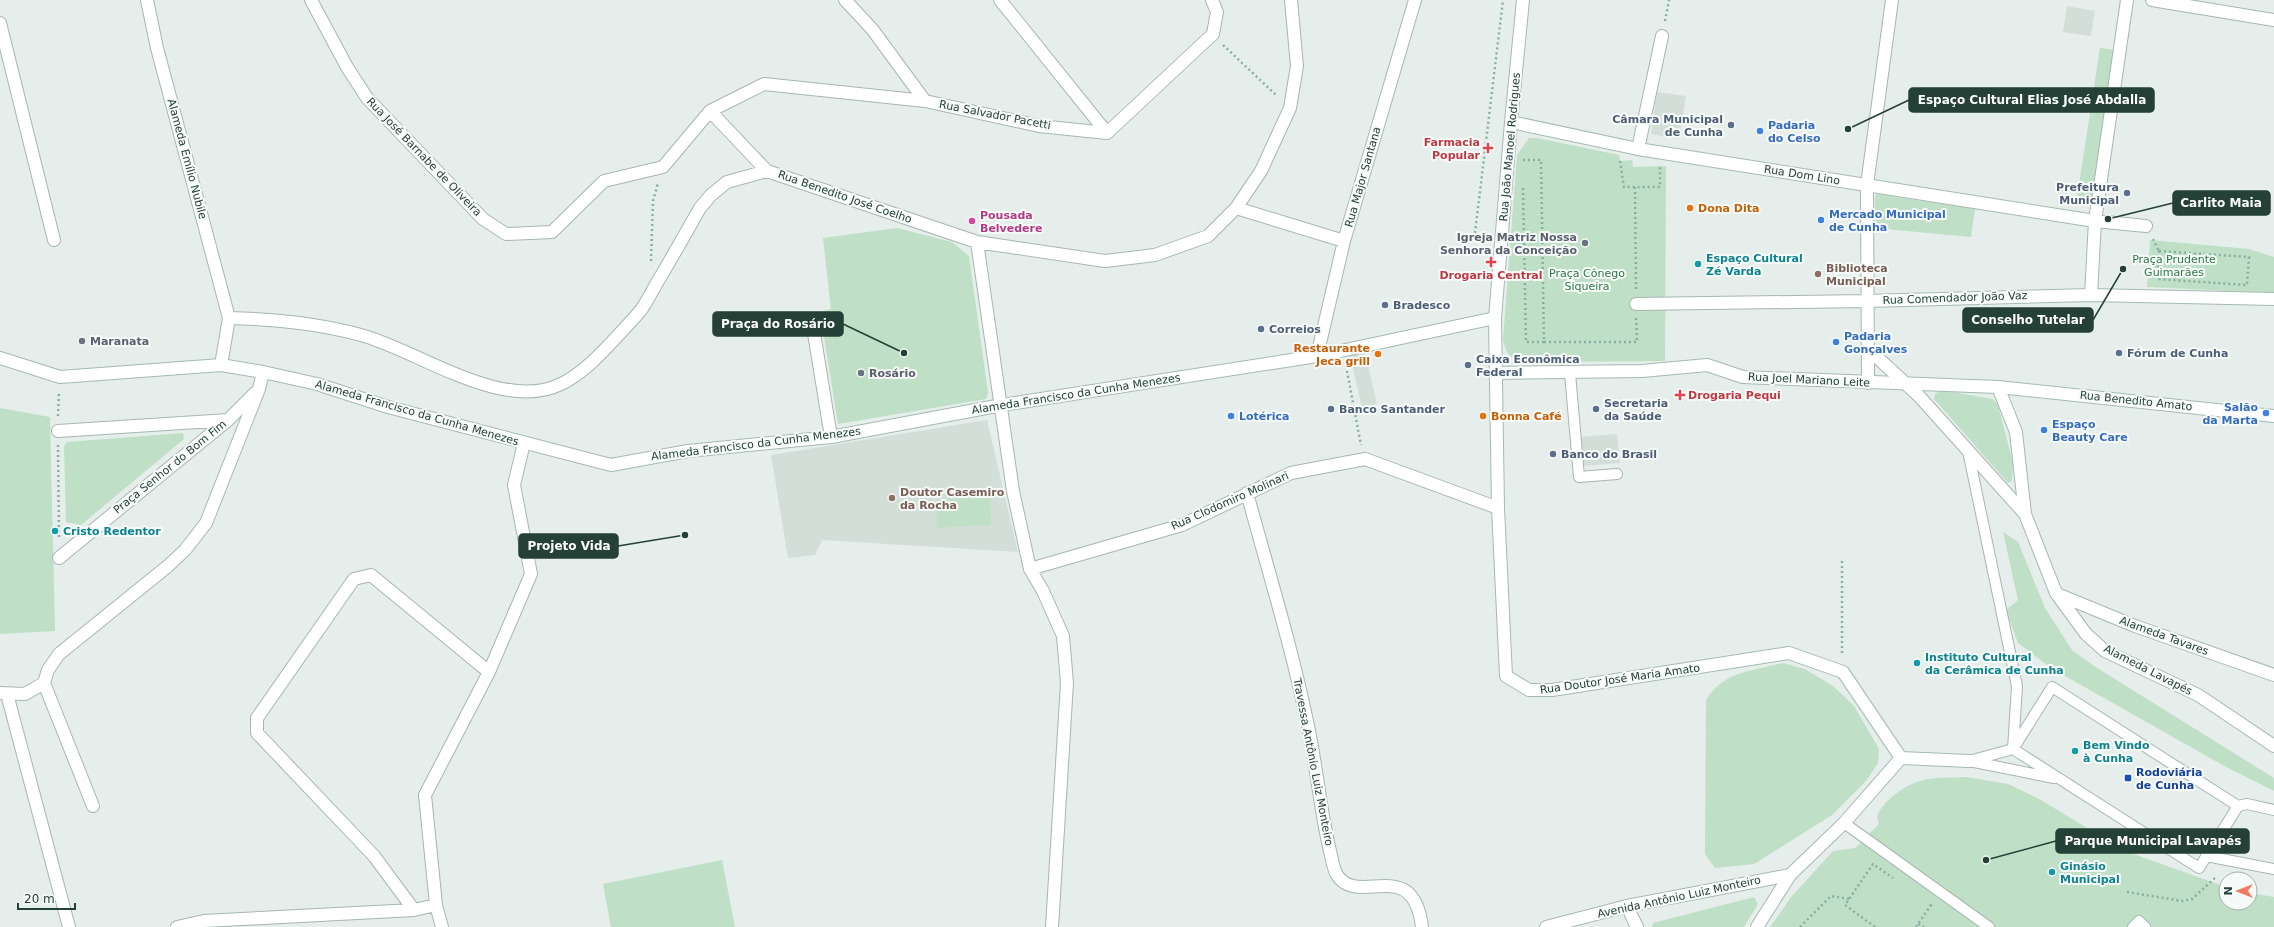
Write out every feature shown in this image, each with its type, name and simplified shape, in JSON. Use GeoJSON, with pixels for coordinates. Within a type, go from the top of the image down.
{"type":"FeatureCollection","features":[{"type":"Feature","properties":{"kind":"street","name":"Alameda Emílio Nubile"},"geometry":{"type":"LineString","coordinates":[[147,0],[157,48],[229,318]]}},
{"type":"Feature","properties":{"kind":"street","name":"Rua José Barnabe de Oliveira"},"geometry":{"type":"LineString","coordinates":[[311,0],[347,67],[367,98],[483,218],[506,234],[552,232],[604,181],[663,167]]}},
{"type":"Feature","properties":{"kind":"street"},"geometry":{"type":"LineString","coordinates":[[845,0],[872,29],[925,101]]}},
{"type":"Feature","properties":{"kind":"street"},"geometry":{"type":"LineString","coordinates":[[1000,0],[1107,133],[1213,34],[1216,12],[1212,0]]}},
{"type":"Feature","properties":{"kind":"street","name":"Rua Benedito José Coelho"},"geometry":{"type":"LineString","coordinates":[[229,318],[296,321],[328,327],[362,335],[395,346],[451,373],[480,383],[524,392],[543,390],[561,384],[586,368],[641,310],[700,208],[712,195],[727,182],[767,171],[977,242],[1105,261],[1155,255],[1208,236],[1236,208],[1261,171],[1290,108],[1297,66],[1291,0]]}},
{"type":"Feature","properties":{"kind":"street","name":"Rua Major Santana"},"geometry":{"type":"LineString","coordinates":[[1317,356],[1344,241],[1415,0]]}},
{"type":"Feature","properties":{"kind":"street","name":"Rua João Manoel Rodrigues"},"geometry":{"type":"LineString","coordinates":[[1495,318],[1511,122],[1523,0]]}},
{"type":"Feature","properties":{"kind":"street"},"geometry":{"type":"LineString","coordinates":[[1868,383],[1866,301],[1867,185],[1892,0]]}},
{"type":"Feature","properties":{"kind":"street"},"geometry":{"type":"LineString","coordinates":[[2092,295],[2095,221],[2127,0]]}},
{"type":"Feature","properties":{"kind":"street"},"geometry":{"type":"LineString","coordinates":[[2152,0],[2274,20]]}},
{"type":"Feature","properties":{"kind":"street"},"geometry":{"type":"LineString","coordinates":[[0,23],[54,240]]}},
{"type":"Feature","properties":{"kind":"street"},"geometry":{"type":"LineString","coordinates":[[1638,149],[1662,36]]}},
{"type":"Feature","properties":{"kind":"street","name":"Rua Salvador Pacetti"},"geometry":{"type":"LineString","coordinates":[[710,111],[764,84],[925,101],[1039,126],[1107,133]]}},
{"type":"Feature","properties":{"kind":"street"},"geometry":{"type":"LineString","coordinates":[[663,167],[710,111],[767,171]]}},
{"type":"Feature","properties":{"kind":"street","name":"Rua Dom Lino"},"geometry":{"type":"LineString","coordinates":[[1511,122],[1638,149],[2095,221],[2146,226]]}},
{"type":"Feature","properties":{"kind":"street"},"geometry":{"type":"LineString","coordinates":[[1236,208],[1344,241]]}},
{"type":"Feature","properties":{"kind":"street"},"geometry":{"type":"LineString","coordinates":[[977,242],[1002,405],[1013,492],[1030,569],[1044,590],[1063,636],[1068,683],[1052,927]]}},
{"type":"Feature","properties":{"kind":"street","name":"Rua Comendador João Vaz"},"geometry":{"type":"LineString","coordinates":[[1636,304],[1866,301],[2092,295],[2274,299]]}},
{"type":"Feature","properties":{"kind":"street"},"geometry":{"type":"LineString","coordinates":[[221,365],[229,318]]}},
{"type":"Feature","properties":{"kind":"street","name":"Alameda Francisco da Cunha Menezes"},"geometry":{"type":"LineString","coordinates":[[0,358],[60,377],[221,365],[263,372],[317,384],[388,407],[611,465],[688,451],[831,436],[1002,405],[1317,356],[1495,318]]}},
{"type":"Feature","properties":{"kind":"street","name":"Rua Doutor José Maria Amato"},"geometry":{"type":"LineString","coordinates":[[1495,318],[1498,508],[1506,676],[1529,690],[1560,689],[1789,653],[1843,672]]}},
{"type":"Feature","properties":{"kind":"street"},"geometry":{"type":"LineString","coordinates":[[812,320],[831,436]]}},
{"type":"Feature","properties":{"kind":"street"},"geometry":{"type":"LineString","coordinates":[[1867,348],[1907,384],[2024,514]]}},
{"type":"Feature","properties":{"kind":"street","name":"Rua Joel Mariano Leite"},"geometry":{"type":"LineString","coordinates":[[1496,373],[1642,371],[1707,365],[1743,377],[1998,387]]}},
{"type":"Feature","properties":{"kind":"street"},"geometry":{"type":"LineString","coordinates":[[93,806],[44,683],[48,670],[59,654],[168,566],[185,550],[206,523],[259,389],[263,372]]}},
{"type":"Feature","properties":{"kind":"street","name":"Rua Benedito Amato"},"geometry":{"type":"LineString","coordinates":[[1998,387],[2274,416]]}},
{"type":"Feature","properties":{"kind":"street","name":"Alameda Lavapés"},"geometry":{"type":"LineString","coordinates":[[1998,387],[2016,432],[2024,514],[2056,594],[2086,634],[2105,651],[2198,696],[2274,746]]}},
{"type":"Feature","properties":{"kind":"street","name":"Praça Senhor do Bom Fim"},"geometry":{"type":"LineString","coordinates":[[59,558],[228,420],[259,389]]}},
{"type":"Feature","properties":{"kind":"street"},"geometry":{"type":"LineString","coordinates":[[58,426],[228,420]]}},
{"type":"Feature","properties":{"kind":"street"},"geometry":{"type":"LineString","coordinates":[[442,927],[436,905],[425,794],[489,672],[531,574],[514,485],[524,443]]}},
{"type":"Feature","properties":{"kind":"street","name":"Rua Clodomiro Molinari"},"geometry":{"type":"LineString","coordinates":[[1030,569],[1182,525],[1291,473],[1365,459],[1498,508]]}},
{"type":"Feature","properties":{"kind":"street","name":"Travessa Antônio Luiz Monteiro"},"geometry":{"type":"LineString","coordinates":[[1247,493],[1298,682],[1308,727],[1328,843],[1336,874],[1344,881],[1355,885],[1397,886],[1408,892],[1420,913],[1422,927]]}},
{"type":"Feature","properties":{"kind":"street"},"geometry":{"type":"LineString","coordinates":[[414,910],[374,856],[257,733],[257,718],[354,579],[371,575],[489,672]]}},
{"type":"Feature","properties":{"kind":"street","name":"Alameda Tavares"},"geometry":{"type":"LineString","coordinates":[[2056,594],[2135,626],[2274,675]]}},
{"type":"Feature","properties":{"kind":"street"},"geometry":{"type":"LineString","coordinates":[[1843,672],[1901,758]]}},
{"type":"Feature","properties":{"kind":"street"},"geometry":{"type":"LineString","coordinates":[[44,683],[25,694],[4,694],[69,927]]}},
{"type":"Feature","properties":{"kind":"street"},"geometry":{"type":"LineString","coordinates":[[1901,758],[1969,761]]}},
{"type":"Feature","properties":{"kind":"street"},"geometry":{"type":"LineString","coordinates":[[1756,927],[1790,875],[1844,823],[1901,758]]}},
{"type":"Feature","properties":{"kind":"street","name":"Avenida Antônio Luiz Monteiro"},"geometry":{"type":"LineString","coordinates":[[1546,927],[1627,906],[1790,875]]}},
{"type":"Feature","properties":{"kind":"street"},"geometry":{"type":"LineString","coordinates":[[178,927],[204,921],[227,919],[414,910],[436,905]]}},
{"type":"Feature","properties":{"kind":"street"},"geometry":{"type":"LineString","coordinates":[[1627,906],[1637,927]]}},
{"type":"Feature","properties":{"kind":"lane"},"geometry":{"type":"LineString","coordinates":[[1570,373],[1580,477],[1617,474]]}},
{"type":"Feature","properties":{"kind":"lane"},"geometry":{"type":"LineString","coordinates":[[1968,451],[2017,686],[2013,749]]}},
{"type":"Feature","properties":{"kind":"lane"},"geometry":{"type":"LineString","coordinates":[[1969,761],[2013,749],[2052,687],[2238,806]]}},
{"type":"Feature","properties":{"kind":"lane"},"geometry":{"type":"LineString","coordinates":[[2013,749],[2199,868],[2238,806],[2247,804],[2274,810]]}},
{"type":"Feature","properties":{"kind":"lane"},"geometry":{"type":"LineString","coordinates":[[1969,761],[2060,779]]}},
{"type":"Feature","properties":{"kind":"lane"},"geometry":{"type":"LineString","coordinates":[[1844,823],[1989,927]]}},
{"type":"Feature","properties":{"kind":"lane"},"geometry":{"type":"LineString","coordinates":[[2206,856],[2274,869]]}},
{"type":"Feature","properties":{"kind":"lane"},"geometry":{"type":"LineString","coordinates":[[2133,927],[2138,921],[2145,927]]}},
{"type":"Feature","properties":{"kind":"path"},"geometry":{"type":"LineString","coordinates":[[1475,232],[1503,0]]}},
{"type":"Feature","properties":{"kind":"path"},"geometry":{"type":"LineString","coordinates":[[1662,36],[1670,0]]}},
{"type":"Feature","properties":{"kind":"path"},"geometry":{"type":"LineString","coordinates":[[1213,34],[1290,108]]}},
{"type":"Feature","properties":{"kind":"path"},"geometry":{"type":"LineString","coordinates":[[1522,168],[1522,160],[1541,160],[1544,342]]}},
{"type":"Feature","properties":{"kind":"path"},"geometry":{"type":"LineString","coordinates":[[1620,161],[1624,187],[1660,187],[1660,166]]}},
{"type":"Feature","properties":{"kind":"path"},"geometry":{"type":"LineString","coordinates":[[650,264],[653,201],[663,167]]}},
{"type":"Feature","properties":{"kind":"path"},"geometry":{"type":"LineString","coordinates":[[1523,184],[1526,342],[1637,342],[1635,187]]}},
{"type":"Feature","properties":{"kind":"path"},"geometry":{"type":"LineString","coordinates":[[2159,251],[2249,257],[2247,285],[2157,279],[2159,251]]}},
{"type":"Feature","properties":{"kind":"path"},"geometry":{"type":"LineString","coordinates":[[1343,350],[1362,450]]}},
{"type":"Feature","properties":{"kind":"path"},"geometry":{"type":"LineString","coordinates":[[58,426],[60,377]]}},
{"type":"Feature","properties":{"kind":"path"},"geometry":{"type":"LineString","coordinates":[[58,444],[59,558]]}},
{"type":"Feature","properties":{"kind":"path"},"geometry":{"type":"LineString","coordinates":[[1842,561],[1843,672]]}},
{"type":"Feature","properties":{"kind":"path"},"geometry":{"type":"LineString","coordinates":[[1875,927],[1845,905],[1873,864],[1899,882]]}},
{"type":"Feature","properties":{"kind":"path"},"geometry":{"type":"LineString","coordinates":[[2126,892],[2182,901],[2192,900],[2217,876]]}},
{"type":"Feature","properties":{"kind":"path"},"geometry":{"type":"LineString","coordinates":[[1800,927],[1831,896],[1849,899]]}},
{"type":"Feature","properties":{"kind":"path"},"geometry":{"type":"LineString","coordinates":[[1924,900],[1931,905],[1917,926],[1924,927]]}},
{"type":"Feature","properties":{"kind":"shaded area"},"geometry":{"type":"Polygon","coordinates":[[[2067,6],[2095,11],[2091,36],[2063,32],[2067,6]]]}},
{"type":"Feature","properties":{"kind":"shaded area"},"geometry":{"type":"Polygon","coordinates":[[[1657,92],[1686,96],[1679,139],[1651,134],[1657,92]]]}},
{"type":"Feature","properties":{"kind":"shaded area"},"geometry":{"type":"Polygon","coordinates":[[[1365,352],[1377,404],[1362,408],[1350,355],[1365,352]]]}},
{"type":"Feature","properties":{"kind":"shaded area","name":"Doutor Casemiro da Rocha"},"geometry":{"type":"Polygon","coordinates":[[[987,420],[1018,552],[822,540],[815,555],[788,558],[771,455],[987,420]]]}},
{"type":"Feature","properties":{"kind":"shaded area"},"geometry":{"type":"Polygon","coordinates":[[[1617,434],[1620,463],[1582,466],[1579,437],[1617,434]]]}},
{"type":"Feature","properties":{"kind":"green space"},"geometry":{"type":"Polygon","coordinates":[[[2100,48],[2115,50],[2091,206],[2076,204],[2100,48]]]}},
{"type":"Feature","properties":{"kind":"green space","name":"Praça Cônego Siqueira"},"geometry":{"type":"Polygon","coordinates":[[[1529,138],[1537,138],[1619,155],[1620,161],[1632,160],[1633,167],[1666,166],[1665,361],[1521,362],[1511,356],[1505,348],[1503,340],[1517,155],[1529,138]]]}},
{"type":"Feature","properties":{"kind":"green space"},"geometry":{"type":"Polygon","coordinates":[[[1877,194],[1975,209],[1971,237],[1875,228],[1875,197],[1877,194]]]}},
{"type":"Feature","properties":{"kind":"green space"},"geometry":{"type":"Polygon","coordinates":[[[897,228],[952,242],[969,256],[988,393],[986,399],[838,424],[820,312],[831,309],[823,238],[897,228]]]}},
{"type":"Feature","properties":{"kind":"green space","name":"Praça Prudente Guimarães"},"geometry":{"type":"Polygon","coordinates":[[[2150,240],[2249,249],[2274,257],[2274,293],[2147,287],[2150,240]]]}},
{"type":"Feature","properties":{"kind":"green space"},"geometry":{"type":"Polygon","coordinates":[[[1941,390],[1993,399],[1998,405],[2013,463],[2012,481],[2008,483],[1934,399],[1935,394],[1941,390]]]}},
{"type":"Feature","properties":{"kind":"green space"},"geometry":{"type":"Polygon","coordinates":[[[0,408],[50,417],[55,631],[0,634],[0,408]]]}},
{"type":"Feature","properties":{"kind":"green space"},"geometry":{"type":"Polygon","coordinates":[[[183,433],[184,439],[81,525],[66,522],[64,446],[67,442],[183,433]]]}},
{"type":"Feature","properties":{"kind":"green space"},"geometry":{"type":"Polygon","coordinates":[[[990,497],[991,525],[937,528],[936,500],[990,497]]]}},
{"type":"Feature","properties":{"kind":"green space"},"geometry":{"type":"Polygon","coordinates":[[[2003,532],[2018,542],[2045,608],[2072,650],[2094,666],[2274,778],[2274,791],[2226,767],[2051,668],[2018,643],[2006,610],[2018,600],[2003,532]]]}},
{"type":"Feature","properties":{"kind":"green space"},"geometry":{"type":"Polygon","coordinates":[[[1783,663],[1805,669],[1833,686],[1854,706],[1879,749],[1878,763],[1866,781],[1832,815],[1754,864],[1715,868],[1705,854],[1706,700],[1713,690],[1730,678],[1750,671],[1783,663]]]}},
{"type":"Feature","properties":{"kind":"green space"},"geometry":{"type":"Polygon","coordinates":[[[1966,777],[2008,784],[2041,800],[2125,851],[2218,884],[2218,911],[2258,911],[2258,894],[2274,897],[2274,927],[1770,927],[1792,896],[1833,851],[1855,848],[1879,824],[1877,816],[1892,797],[1913,784],[1928,779],[1966,777]]]}},
{"type":"Feature","properties":{"kind":"green space"},"geometry":{"type":"Polygon","coordinates":[[[722,860],[735,927],[611,927],[603,884],[722,860]]]}},
{"type":"Feature","properties":{"kind":"green space"},"geometry":{"type":"Polygon","coordinates":[[[1754,897],[1758,904],[1744,927],[1652,927],[1653,923],[1754,897]]]}},
{"type":"Feature","properties":{"kind":"place","name":"Câmara Municipal de Cunha"},"geometry":{"type":"Point","coordinates":[1731,125]}},
{"type":"Feature","properties":{"kind":"place","name":"Espaço Cultural Elias José Abdalla"},"geometry":{"type":"Point","coordinates":[1848,129]}},
{"type":"Feature","properties":{"kind":"place","name":"Padaria do Celso"},"geometry":{"type":"Point","coordinates":[1760,131]}},
{"type":"Feature","properties":{"kind":"place","name":"Farmacia Popular"},"geometry":{"type":"Point","coordinates":[1488,148]}},
{"type":"Feature","properties":{"kind":"place","name":"Prefeitura Municipal"},"geometry":{"type":"Point","coordinates":[2127,193]}},
{"type":"Feature","properties":{"kind":"place","name":"Dona Dita"},"geometry":{"type":"Point","coordinates":[1690,208]}},
{"type":"Feature","properties":{"kind":"place","name":"Carlito Maia"},"geometry":{"type":"Point","coordinates":[2108,219]}},
{"type":"Feature","properties":{"kind":"place","name":"Mercado Municipal de Cunha"},"geometry":{"type":"Point","coordinates":[1821,220]}},
{"type":"Feature","properties":{"kind":"place","name":"Pousada Belvedere"},"geometry":{"type":"Point","coordinates":[972,221]}},
{"type":"Feature","properties":{"kind":"place","name":"Igreja Matriz Nossa Senhora da Conceição"},"geometry":{"type":"Point","coordinates":[1585,243]}},
{"type":"Feature","properties":{"kind":"place","name":"Drogaria Central"},"geometry":{"type":"Point","coordinates":[1491,262]}},
{"type":"Feature","properties":{"kind":"place","name":"Espaço Cultural Zé Varda"},"geometry":{"type":"Point","coordinates":[1698,264]}},
{"type":"Feature","properties":{"kind":"place","name":"Conselho Tutelar"},"geometry":{"type":"Point","coordinates":[2123,269]}},
{"type":"Feature","properties":{"kind":"place","name":"Biblioteca Municipal"},"geometry":{"type":"Point","coordinates":[1818,274]}},
{"type":"Feature","properties":{"kind":"place","name":"Bradesco"},"geometry":{"type":"Point","coordinates":[1385,305]}},
{"type":"Feature","properties":{"kind":"place","name":"Correios"},"geometry":{"type":"Point","coordinates":[1261,329]}},
{"type":"Feature","properties":{"kind":"place","name":"Maranata"},"geometry":{"type":"Point","coordinates":[82,341]}},
{"type":"Feature","properties":{"kind":"place","name":"Padaria Gonçalves"},"geometry":{"type":"Point","coordinates":[1836,342]}},
{"type":"Feature","properties":{"kind":"place","name":"Praça do Rosário"},"geometry":{"type":"Point","coordinates":[904,353]}},
{"type":"Feature","properties":{"kind":"place","name":"Fórum de Cunha"},"geometry":{"type":"Point","coordinates":[2119,353]}},
{"type":"Feature","properties":{"kind":"place","name":"Restaurante Jeca grill"},"geometry":{"type":"Point","coordinates":[1378,354]}},
{"type":"Feature","properties":{"kind":"place","name":"Caixa Econômica Federal"},"geometry":{"type":"Point","coordinates":[1468,365]}},
{"type":"Feature","properties":{"kind":"place","name":"Rosário"},"geometry":{"type":"Point","coordinates":[861,373]}},
{"type":"Feature","properties":{"kind":"place","name":"Drogaria Pequi"},"geometry":{"type":"Point","coordinates":[1680,395]}},
{"type":"Feature","properties":{"kind":"place","name":"Banco Santander"},"geometry":{"type":"Point","coordinates":[1331,409]}},
{"type":"Feature","properties":{"kind":"place","name":"Secretaria da Saúde"},"geometry":{"type":"Point","coordinates":[1596,409]}},
{"type":"Feature","properties":{"kind":"place","name":"Salão da Marta"},"geometry":{"type":"Point","coordinates":[2266,413]}},
{"type":"Feature","properties":{"kind":"place","name":"Lotérica"},"geometry":{"type":"Point","coordinates":[1231,416]}},
{"type":"Feature","properties":{"kind":"place","name":"Bonna Café"},"geometry":{"type":"Point","coordinates":[1483,416]}},
{"type":"Feature","properties":{"kind":"place","name":"Espaço Beauty Care"},"geometry":{"type":"Point","coordinates":[2044,430]}},
{"type":"Feature","properties":{"kind":"place","name":"Banco do Brasil"},"geometry":{"type":"Point","coordinates":[1553,454]}},
{"type":"Feature","properties":{"kind":"place","name":"Doutor Casemiro da Rocha"},"geometry":{"type":"Point","coordinates":[892,498]}},
{"type":"Feature","properties":{"kind":"place","name":"Cristo Redentor"},"geometry":{"type":"Point","coordinates":[55,531]}},
{"type":"Feature","properties":{"kind":"place","name":"Projeto Vida"},"geometry":{"type":"Point","coordinates":[685,535]}},
{"type":"Feature","properties":{"kind":"place","name":"Instituto Cultural da Cerâmica de Cunha"},"geometry":{"type":"Point","coordinates":[1917,663]}},
{"type":"Feature","properties":{"kind":"place","name":"Bem Vindo à Cunha"},"geometry":{"type":"Point","coordinates":[2075,751]}},
{"type":"Feature","properties":{"kind":"place","name":"Rodoviária de Cunha"},"geometry":{"type":"Point","coordinates":[2128,778]}},
{"type":"Feature","properties":{"kind":"place","name":"Parque Municipal Lavapés"},"geometry":{"type":"Point","coordinates":[1986,860]}},
{"type":"Feature","properties":{"kind":"place","name":"Ginásio Municipal"},"geometry":{"type":"Point","coordinates":[2052,872]}}]}
